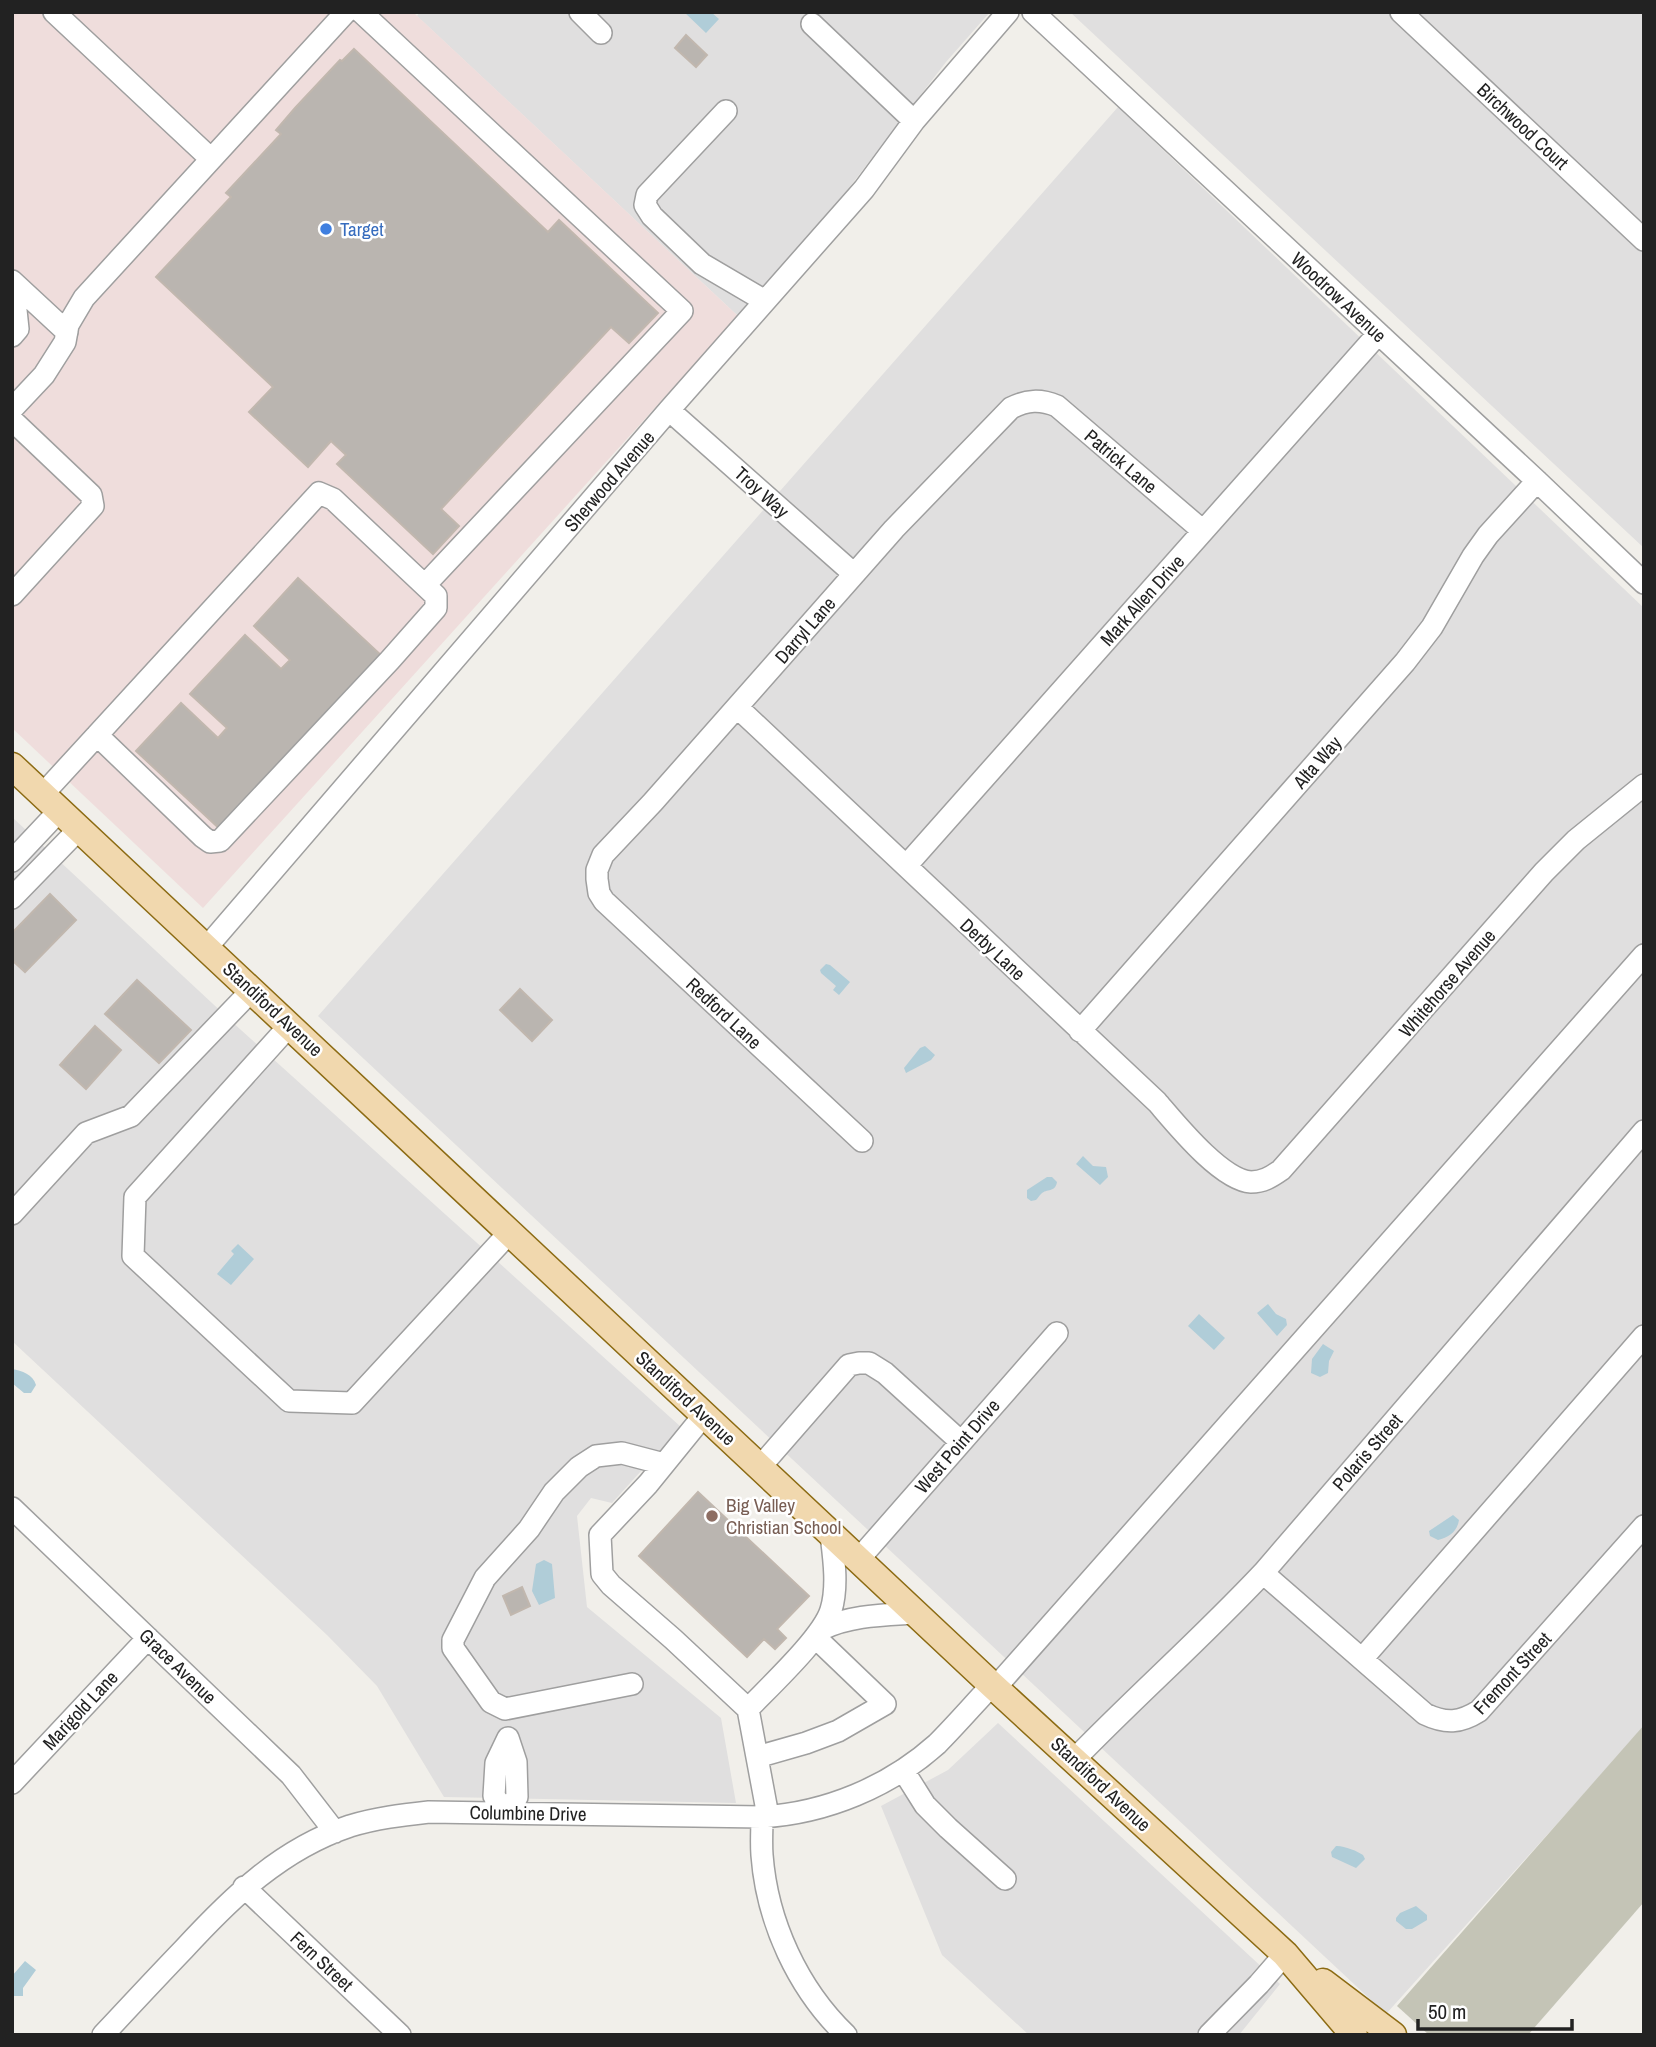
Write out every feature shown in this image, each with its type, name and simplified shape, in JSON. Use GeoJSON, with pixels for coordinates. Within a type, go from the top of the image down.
{"type":"FeatureCollection","features":[{"type":"Feature","properties":{"kind":"main road","name":"Standiford Avenue"},"geometry":{"type":"LineString","coordinates":[[12,766],[831,1535],[1285,1954],[1354,2035]]}},
{"type":"Feature","properties":{"kind":"main road"},"geometry":{"type":"LineString","coordinates":[[1285,1954],[1393,2035]]}},
{"type":"Feature","properties":{"kind":"street"},"geometry":{"type":"LineString","coordinates":[[54,12],[211,159]]}},
{"type":"Feature","properties":{"kind":"street"},"geometry":{"type":"LineString","coordinates":[[12,409],[44,375],[65,342],[68,325],[84,298],[346,12]]}},
{"type":"Feature","properties":{"kind":"street"},"geometry":{"type":"LineString","coordinates":[[361,12],[682,311],[425,585]]}},
{"type":"Feature","properties":{"kind":"street"},"geometry":{"type":"LineString","coordinates":[[580,12],[601,33]]}},
{"type":"Feature","properties":{"kind":"street","name":"Sherwood Avenue"},"geometry":{"type":"LineString","coordinates":[[207,947],[669,410],[864,189],[914,121],[1007,12]]}},
{"type":"Feature","properties":{"kind":"street","name":"Woodrow Avenue"},"geometry":{"type":"LineString","coordinates":[[1032,12],[1644,583]]}},
{"type":"Feature","properties":{"kind":"street","name":"Birchwood Court"},"geometry":{"type":"LineString","coordinates":[[1401,12],[1644,240]]}},
{"type":"Feature","properties":{"kind":"street"},"geometry":{"type":"LineString","coordinates":[[813,24],[914,121]]}},
{"type":"Feature","properties":{"kind":"street"},"geometry":{"type":"LineString","coordinates":[[726,111],[648,195],[645,205],[652,216],[702,264],[765,301]]}},
{"type":"Feature","properties":{"kind":"street"},"geometry":{"type":"LineString","coordinates":[[12,281],[66,332]]}},
{"type":"Feature","properties":{"kind":"street"},"geometry":{"type":"LineString","coordinates":[[12,305],[16,310],[18,329],[12,336]]}},
{"type":"Feature","properties":{"kind":"street","name":"Mark Allen Drive"},"geometry":{"type":"LineString","coordinates":[[906,866],[1378,334]]}},
{"type":"Feature","properties":{"kind":"street","name":"Patrick Lane"},"geometry":{"type":"LineString","coordinates":[[1034,400],[1057,406],[1203,531]]}},
{"type":"Feature","properties":{"kind":"street","name":"Darryl Lane"},"geometry":{"type":"LineString","coordinates":[[597,879],[597,870],[603,855],[653,803],[894,529],[1011,408],[1034,400]]}},
{"type":"Feature","properties":{"kind":"street","name":"Troy Way"},"geometry":{"type":"LineString","coordinates":[[669,410],[854,574]]}},
{"type":"Feature","properties":{"kind":"street"},"geometry":{"type":"LineString","coordinates":[[12,420],[91,495],[93,506],[12,595]]}},
{"type":"Feature","properties":{"kind":"street","name":"Alta Way"},"geometry":{"type":"LineString","coordinates":[[1080,1031],[1405,662],[1432,627],[1488,535],[1537,481]]}},
{"type":"Feature","properties":{"kind":"street"},"geometry":{"type":"LineString","coordinates":[[12,861],[97,735],[318,493],[333,499],[436,596],[436,608],[220,841],[210,842],[203,837],[97,735]]}},
{"type":"Feature","properties":{"kind":"street","name":"Derby Lane"},"geometry":{"type":"LineString","coordinates":[[737,707],[1157,1102],[1182,1131],[1223,1170],[1235,1178],[1254,1182]]}},
{"type":"Feature","properties":{"kind":"street","name":"Whitehorse Avenue"},"geometry":{"type":"LineString","coordinates":[[1254,1182],[1268,1179],[1281,1170],[1544,872],[1576,840],[1644,785]]}},
{"type":"Feature","properties":{"kind":"street"},"geometry":{"type":"LineString","coordinates":[[12,898],[79,829]]}},
{"type":"Feature","properties":{"kind":"street","name":"Redford Lane"},"geometry":{"type":"LineString","coordinates":[[597,879],[599,893],[604,901],[862,1141]]}},
{"type":"Feature","properties":{"kind":"street","name":"Columbine Drive"},"geometry":{"type":"LineString","coordinates":[[103,2035],[244,1887],[303,1846],[335,1832],[387,1816],[429,1812],[765,1816],[810,1810],[842,1801],[903,1770],[937,1744],[993,1686],[1644,955]]}},
{"type":"Feature","properties":{"kind":"street"},"geometry":{"type":"LineString","coordinates":[[12,1214],[86,1133],[131,1116],[252,990]]}},
{"type":"Feature","properties":{"kind":"street"},"geometry":{"type":"LineString","coordinates":[[290,1025],[135,1197],[133,1256],[289,1401],[352,1403],[510,1232]]}},
{"type":"Feature","properties":{"kind":"street","name":"Polaris Street"},"geometry":{"type":"LineString","coordinates":[[1074,1760],[1113,1719],[1216,1623],[1263,1573],[1644,1130]]}},
{"type":"Feature","properties":{"kind":"street","name":"West Point Drive"},"geometry":{"type":"LineString","coordinates":[[858,1560],[1057,1333]]}},
{"type":"Feature","properties":{"kind":"street"},"geometry":{"type":"LineString","coordinates":[[1362,1659],[1644,1336]]}},
{"type":"Feature","properties":{"kind":"street"},"geometry":{"type":"LineString","coordinates":[[760,1467],[849,1365],[859,1363],[869,1363],[885,1373],[961,1442]]}},
{"type":"Feature","properties":{"kind":"street"},"geometry":{"type":"LineString","coordinates":[[704,1415],[600,1535],[602,1574],[748,1709],[765,1816],[762,1856],[769,1899],[780,1937],[797,1972],[816,2001],[846,2035]]}},
{"type":"Feature","properties":{"kind":"street"},"geometry":{"type":"LineString","coordinates":[[632,1684],[505,1709],[491,1702],[453,1648],[453,1640],[485,1578],[529,1529],[554,1492],[579,1466],[596,1456],[622,1453],[664,1464]]}},
{"type":"Feature","properties":{"kind":"street","name":"Grace Avenue"},"geometry":{"type":"LineString","coordinates":[[12,1508],[291,1774],[335,1832]]}},
{"type":"Feature","properties":{"kind":"street","name":"Fremont Street"},"geometry":{"type":"LineString","coordinates":[[1263,1573],[1425,1714],[1439,1721],[1454,1722],[1467,1719],[1479,1711],[1644,1526]]}},
{"type":"Feature","properties":{"kind":"street"},"geometry":{"type":"LineString","coordinates":[[748,1709],[819,1633],[832,1610],[834,1565],[831,1535]]}},
{"type":"Feature","properties":{"kind":"street"},"geometry":{"type":"LineString","coordinates":[[819,1633],[835,1623],[851,1619],[915,1613]]}},
{"type":"Feature","properties":{"kind":"street"},"geometry":{"type":"LineString","coordinates":[[757,1756],[838,1731],[885,1704],[819,1633]]}},
{"type":"Feature","properties":{"kind":"street","name":"Marigold Lane"},"geometry":{"type":"LineString","coordinates":[[12,1783],[148,1638]]}},
{"type":"Feature","properties":{"kind":"street"},"geometry":{"type":"LineString","coordinates":[[505,1709],[508,1738],[516,1762],[517,1797],[506,1813]]}},
{"type":"Feature","properties":{"kind":"street"},"geometry":{"type":"LineString","coordinates":[[903,1770],[925,1805],[1005,1879]]}},
{"type":"Feature","properties":{"kind":"street","name":"Fern Street"},"geometry":{"type":"LineString","coordinates":[[244,1887],[400,2035]]}},
{"type":"Feature","properties":{"kind":"street"},"geometry":{"type":"LineString","coordinates":[[1209,2035],[1285,1954]]}},
{"type":"Feature","properties":{"kind":"shaded area"},"geometry":{"type":"Polygon","coordinates":[[[12,12],[413,12],[738,316],[203,908],[12,728],[12,12]]]}},
{"type":"Feature","properties":{"kind":"shaded area"},"geometry":{"type":"Polygon","coordinates":[[[420,12],[990,12],[946,62],[845,193],[738,316],[417,16],[420,12]]]}},
{"type":"Feature","properties":{"kind":"shaded area"},"geometry":{"type":"Polygon","coordinates":[[[1070,12],[1644,12],[1644,548],[1070,12]]]}},
{"type":"Feature","properties":{"kind":"shaded area"},"geometry":{"type":"Polygon","coordinates":[[[1118,107],[1644,608],[1644,1727],[1386,2014],[318,1016],[1118,107]]]}},
{"type":"Feature","properties":{"kind":"shaded area"},"geometry":{"type":"Polygon","coordinates":[[[12,817],[241,1030],[681,1427],[612,1503],[591,1498],[577,1516],[587,1607],[721,1718],[736,1803],[444,1797],[377,1686],[327,1635],[12,1341],[12,817]]]}},
{"type":"Feature","properties":{"kind":"shaded area"},"geometry":{"type":"Polygon","coordinates":[[[998,1723],[1280,1984],[1239,2035],[1029,2035],[942,1955],[881,1806],[948,1770],[998,1723]]]}},
{"type":"Feature","properties":{"kind":"shaded area"},"geometry":{"type":"Polygon","coordinates":[[[1644,1725],[1644,1902],[1528,2035],[1429,2035],[1397,2006],[1644,1725]]]}},
{"type":"Feature","properties":{"kind":"water"},"geometry":{"type":"Polygon","coordinates":[[[684,12],[711,12],[719,19],[706,33],[684,12]]]}},
{"type":"Feature","properties":{"kind":"water"},"geometry":{"type":"Polygon","coordinates":[[[826,964],[850,982],[839,995],[833,990],[836,986],[821,973],[820,970],[826,964]]]}},
{"type":"Feature","properties":{"kind":"water"},"geometry":{"type":"Polygon","coordinates":[[[925,1046],[935,1055],[931,1060],[906,1073],[904,1068],[920,1048],[925,1046]]]}},
{"type":"Feature","properties":{"kind":"water"},"geometry":{"type":"Polygon","coordinates":[[[1083,1156],[1093,1166],[1106,1167],[1108,1177],[1100,1185],[1076,1164],[1083,1156]]]}},
{"type":"Feature","properties":{"kind":"water"},"geometry":{"type":"Polygon","coordinates":[[[1047,1177],[1052,1177],[1057,1182],[1055,1188],[1043,1192],[1036,1200],[1027,1198],[1027,1190],[1047,1177]]]}},
{"type":"Feature","properties":{"kind":"water"},"geometry":{"type":"Polygon","coordinates":[[[238,1244],[254,1259],[231,1285],[217,1274],[234,1254],[231,1251],[238,1244]]]}},
{"type":"Feature","properties":{"kind":"water"},"geometry":{"type":"Polygon","coordinates":[[[1268,1304],[1276,1314],[1286,1319],[1287,1325],[1277,1336],[1257,1313],[1268,1304]]]}},
{"type":"Feature","properties":{"kind":"water"},"geometry":{"type":"Polygon","coordinates":[[[1199,1314],[1225,1338],[1214,1350],[1188,1326],[1199,1314]]]}},
{"type":"Feature","properties":{"kind":"water"},"geometry":{"type":"Polygon","coordinates":[[[1323,1344],[1334,1351],[1329,1361],[1328,1373],[1320,1377],[1311,1373],[1312,1359],[1323,1344]]]}},
{"type":"Feature","properties":{"kind":"water"},"geometry":{"type":"Polygon","coordinates":[[[12,1369],[32,1378],[36,1385],[31,1393],[24,1393],[12,1383],[12,1369]]]}},
{"type":"Feature","properties":{"kind":"water"},"geometry":{"type":"Polygon","coordinates":[[[1453,1515],[1459,1520],[1452,1533],[1438,1540],[1430,1536],[1429,1531],[1453,1515]]]}},
{"type":"Feature","properties":{"kind":"water"},"geometry":{"type":"Polygon","coordinates":[[[544,1560],[552,1564],[555,1598],[539,1605],[532,1591],[536,1564],[544,1560]]]}},
{"type":"Feature","properties":{"kind":"water"},"geometry":{"type":"Polygon","coordinates":[[[1336,1846],[1358,1852],[1365,1859],[1356,1868],[1332,1857],[1331,1852],[1336,1846]]]}},
{"type":"Feature","properties":{"kind":"water"},"geometry":{"type":"Polygon","coordinates":[[[1416,1906],[1427,1915],[1427,1920],[1412,1929],[1406,1929],[1396,1918],[1400,1913],[1416,1906]]]}},
{"type":"Feature","properties":{"kind":"water"},"geometry":{"type":"Polygon","coordinates":[[[25,1961],[36,1970],[23,1988],[23,1996],[13,1996],[12,1976],[25,1961]]]}},
{"type":"Feature","properties":{"kind":"building"},"geometry":{"type":"Polygon","coordinates":[[[686,35],[707,55],[696,67],[675,48],[686,35]]]}},
{"type":"Feature","properties":{"kind":"building"},"geometry":{"type":"Polygon","coordinates":[[[354,49],[548,232],[559,220],[658,313],[629,343],[611,327],[441,509],[459,526],[433,554],[337,464],[346,455],[331,441],[308,467],[249,412],[273,387],[156,277],[231,197],[226,193],[281,134],[276,130],[295,108],[340,60],[354,49]]]}},
{"type":"Feature","properties":{"kind":"building"},"geometry":{"type":"Polygon","coordinates":[[[298,578],[383,657],[222,831],[136,751],[181,703],[218,738],[227,728],[190,694],[245,635],[281,669],[290,660],[254,626],[298,578]]]}},
{"type":"Feature","properties":{"kind":"building"},"geometry":{"type":"Polygon","coordinates":[[[50,894],[76,920],[25,972],[12,960],[12,933],[50,894]]]}},
{"type":"Feature","properties":{"kind":"building"},"geometry":{"type":"Polygon","coordinates":[[[137,980],[191,1030],[159,1063],[105,1014],[137,980]]]}},
{"type":"Feature","properties":{"kind":"building"},"geometry":{"type":"Polygon","coordinates":[[[520,989],[552,1020],[532,1041],[500,1010],[520,989]]]}},
{"type":"Feature","properties":{"kind":"building"},"geometry":{"type":"Polygon","coordinates":[[[95,1026],[121,1050],[86,1089],[60,1065],[95,1026]]]}},
{"type":"Feature","properties":{"kind":"building"},"geometry":{"type":"Polygon","coordinates":[[[698,1492],[809,1596],[777,1629],[786,1638],[775,1649],[764,1639],[747,1657],[639,1556],[698,1492]]]}},
{"type":"Feature","properties":{"kind":"building"},"geometry":{"type":"Polygon","coordinates":[[[522,1587],[530,1606],[511,1615],[503,1596],[522,1587]]]}},
{"type":"Feature","properties":{"kind":"place","name":"Target"},"geometry":{"type":"Point","coordinates":[326,229]}},
{"type":"Feature","properties":{"kind":"place","name":"Big Valley Christian School"},"geometry":{"type":"Point","coordinates":[712,1516]}}]}
